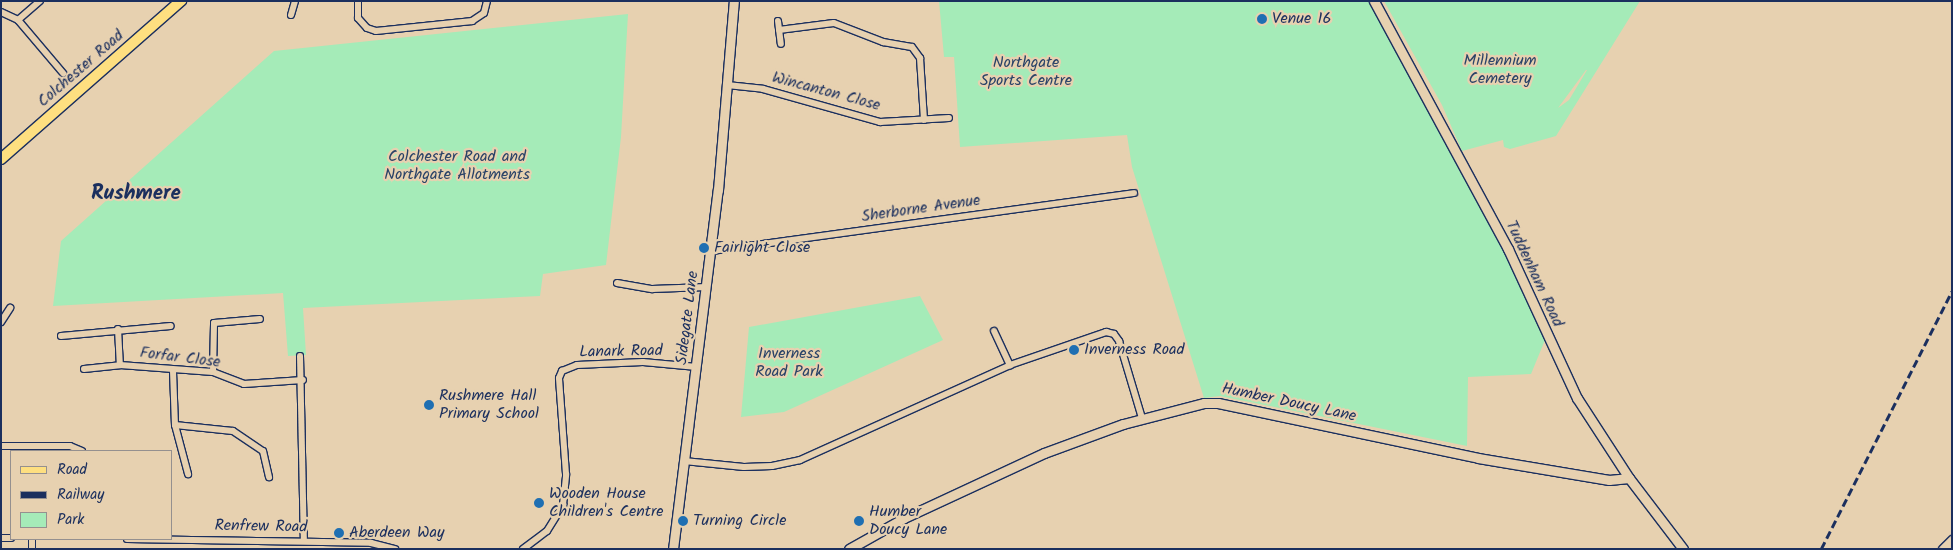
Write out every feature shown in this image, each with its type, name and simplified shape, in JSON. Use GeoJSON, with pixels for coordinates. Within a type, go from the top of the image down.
{"type":"FeatureCollection","features":[{"type":"Feature","properties":{"kind":"main road","name":"Colchester Road"},"geometry":{"type":"LineString","coordinates":[[1,159],[181,1]]}},
{"type":"Feature","properties":{"kind":"street"},"geometry":{"type":"LineString","coordinates":[[18,20],[40,1]]}},
{"type":"Feature","properties":{"kind":"street"},"geometry":{"type":"LineString","coordinates":[[291,15],[295,1]]}},
{"type":"Feature","properties":{"kind":"street"},"geometry":{"type":"LineString","coordinates":[[358,1],[358,18],[367,28],[376,31],[472,21],[481,17],[488,1]]}},
{"type":"Feature","properties":{"kind":"street","name":"Sidegate Lane"},"geometry":{"type":"LineString","coordinates":[[673,549],[707,288],[734,1]]}},
{"type":"Feature","properties":{"kind":"street","name":"Tuddenham Road"},"geometry":{"type":"LineString","coordinates":[[1374,1],[1504,241],[1577,398],[1629,478],[1683,549]]}},
{"type":"Feature","properties":{"kind":"street"},"geometry":{"type":"LineString","coordinates":[[1,12],[18,20],[63,72]]}},
{"type":"Feature","properties":{"kind":"street"},"geometry":{"type":"LineString","coordinates":[[778,21],[781,44]]}},
{"type":"Feature","properties":{"kind":"street"},"geometry":{"type":"LineString","coordinates":[[779,30],[838,24],[883,42],[912,47],[920,58],[924,120]]}},
{"type":"Feature","properties":{"kind":"street","name":"Wincanton Close"},"geometry":{"type":"LineString","coordinates":[[727,85],[763,89],[870,120],[949,118]]}},
{"type":"Feature","properties":{"kind":"street","name":"Sherborne Avenue"},"geometry":{"type":"LineString","coordinates":[[711,251],[1134,193]]}},
{"type":"Feature","properties":{"kind":"street"},"geometry":{"type":"LineString","coordinates":[[617,283],[652,290],[707,288]]}},
{"type":"Feature","properties":{"kind":"street"},"geometry":{"type":"LineString","coordinates":[[1,322],[10,308]]}},
{"type":"Feature","properties":{"kind":"street"},"geometry":{"type":"LineString","coordinates":[[213,372],[214,323],[260,319]]}},
{"type":"Feature","properties":{"kind":"street"},"geometry":{"type":"LineString","coordinates":[[61,336],[118,329],[170,326]]}},
{"type":"Feature","properties":{"kind":"street"},"geometry":{"type":"LineString","coordinates":[[118,329],[120,365]]}},
{"type":"Feature","properties":{"kind":"street"},"geometry":{"type":"LineString","coordinates":[[994,331],[1010,366]]}},
{"type":"Feature","properties":{"kind":"street"},"geometry":{"type":"LineString","coordinates":[[684,461],[744,468],[772,466],[800,460],[1010,366],[1106,332],[1114,334],[1120,341],[1142,418]]}},
{"type":"Feature","properties":{"kind":"street"},"geometry":{"type":"LineString","coordinates":[[300,356],[303,380],[304,541]]}},
{"type":"Feature","properties":{"kind":"street","name":"Lanark Road"},"geometry":{"type":"LineString","coordinates":[[523,549],[547,531],[563,505],[566,474],[559,378],[562,371],[577,365],[644,362],[696,367]]}},
{"type":"Feature","properties":{"kind":"street","name":"Forfar Close"},"geometry":{"type":"LineString","coordinates":[[84,369],[120,365],[173,371],[213,372],[244,384],[303,380]]}},
{"type":"Feature","properties":{"kind":"street"},"geometry":{"type":"LineString","coordinates":[[173,371],[176,425],[188,474]]}},
{"type":"Feature","properties":{"kind":"street","name":"Humber Doucy Lane"},"geometry":{"type":"LineString","coordinates":[[849,549],[904,518],[1044,452],[1142,418],[1218,403],[1478,458],[1608,480],[1629,478]]}},
{"type":"Feature","properties":{"kind":"street"},"geometry":{"type":"LineString","coordinates":[[176,425],[233,431],[263,451],[269,477]]}},
{"type":"Feature","properties":{"kind":"street"},"geometry":{"type":"LineString","coordinates":[[1,446],[70,446],[80,450]]}},
{"type":"Feature","properties":{"kind":"street","name":"Renfrew Road"},"geometry":{"type":"LineString","coordinates":[[172,540],[371,543],[395,549]]}},
{"type":"Feature","properties":{"kind":"street"},"geometry":{"type":"LineString","coordinates":[[1943,549],[1952,540]]}},
{"type":"Feature","properties":{"kind":"street"},"geometry":{"type":"LineString","coordinates":[[227,541],[227,549]]}},
{"type":"Feature","properties":{"kind":"green space","name":"Northgate Sports Centre"},"geometry":{"type":"Polygon","coordinates":[[[939,1],[1371,1],[1506,254],[1545,340],[1531,374],[1468,377],[1467,446],[1220,396],[1204,398],[1132,167],[1127,135],[960,147],[954,57],[944,57],[939,1]]]}},
{"type":"Feature","properties":{"kind":"green space","name":"Millennium Cemetery"},"geometry":{"type":"Polygon","coordinates":[[[1384,1],[1640,1],[1556,136],[1510,149],[1504,147],[1503,140],[1462,151],[1442,105],[1384,1]],[[1587,70],[1558,108],[1569,100],[1587,70]]]}},
{"type":"Feature","properties":{"kind":"green space","name":"Colchester Road and Northgate Allotments"},"geometry":{"type":"Polygon","coordinates":[[[628,14],[621,137],[606,265],[543,274],[540,296],[303,308],[306,355],[288,356],[283,293],[53,306],[61,241],[274,51],[628,14]]]}},
{"type":"Feature","properties":{"kind":"green space","name":"Inverness Road Park"},"geometry":{"type":"Polygon","coordinates":[[[920,296],[943,340],[784,412],[741,417],[749,327],[920,296]]]}},
{"type":"Feature","properties":{"kind":"railway"},"geometry":{"type":"LineString","coordinates":[[1821,549],[1952,291]]}},
{"type":"Feature","properties":{"kind":"place","name":"Venue 16"},"geometry":{"type":"Point","coordinates":[1262,19]}},
{"type":"Feature","properties":{"kind":"place","name":"Fairlight Close"},"geometry":{"type":"Point","coordinates":[704,248]}},
{"type":"Feature","properties":{"kind":"place","name":"Inverness Road"},"geometry":{"type":"Point","coordinates":[1074,350]}},
{"type":"Feature","properties":{"kind":"place","name":"Rushmere Hall Primary School"},"geometry":{"type":"Point","coordinates":[429,405]}},
{"type":"Feature","properties":{"kind":"place","name":"Wooden House Children's Centre"},"geometry":{"type":"Point","coordinates":[539,503]}},
{"type":"Feature","properties":{"kind":"place","name":"Turning Circle"},"geometry":{"type":"Point","coordinates":[683,521]}},
{"type":"Feature","properties":{"kind":"place","name":"Humber Doucy Lane"},"geometry":{"type":"Point","coordinates":[859,521]}},
{"type":"Feature","properties":{"kind":"place","name":"Aberdeen Way"},"geometry":{"type":"Point","coordinates":[339,533]}},
{"type":"Feature","properties":{"kind":"district","name":"Rushmere"},"geometry":{"type":"Point","coordinates":[136,194]}}]}
